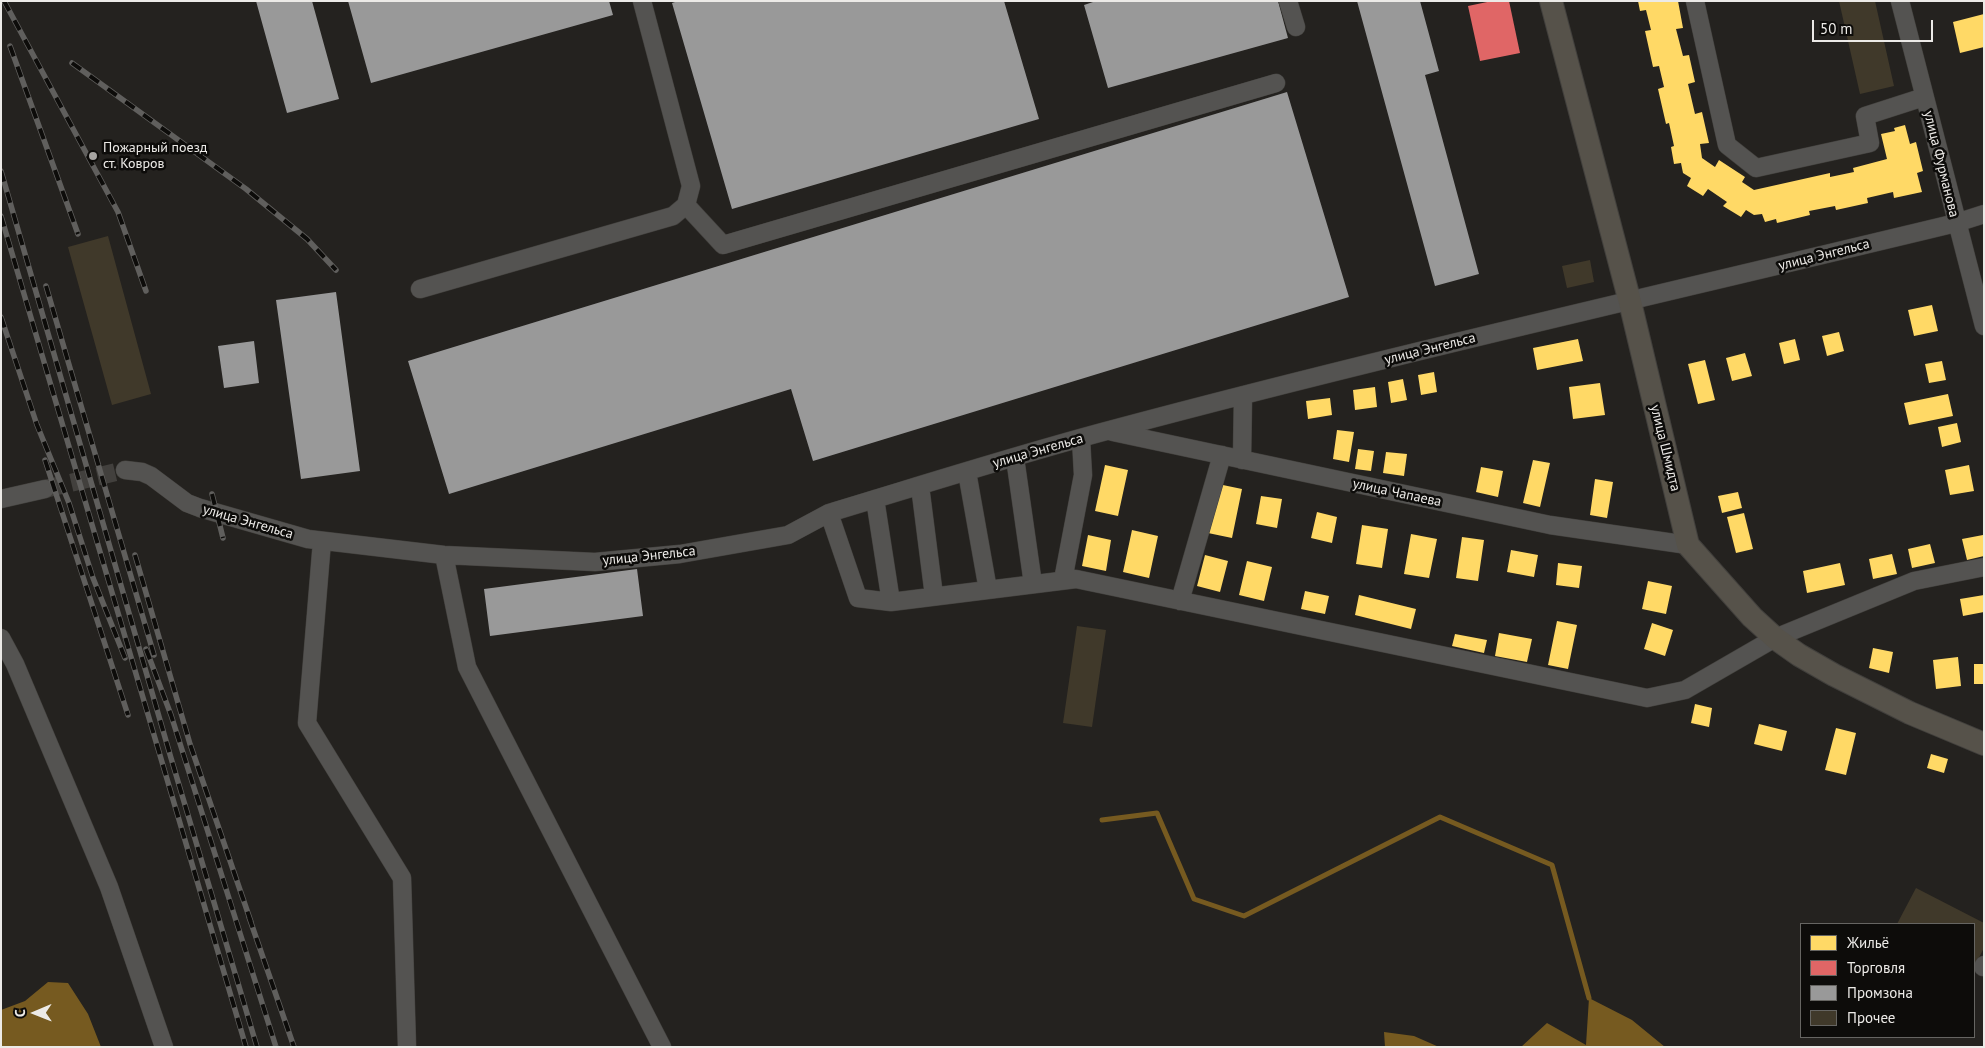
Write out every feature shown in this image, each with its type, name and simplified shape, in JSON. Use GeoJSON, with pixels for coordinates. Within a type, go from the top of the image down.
{"type":"FeatureCollection","features":[{"type":"Feature","properties":{"kind":"main road","name":"улица Шмидта"},"geometry":{"type":"LineString","coordinates":[[1551,1],[1630,302],[1688,545],[1752,617],[1775,638],[1834,675],[1910,713],[1984,744]]}},
{"type":"Feature","properties":{"kind":"street"},"geometry":{"type":"LineString","coordinates":[[420,289],[673,216],[686,205],[691,186],[642,1]]}},
{"type":"Feature","properties":{"kind":"street"},"geometry":{"type":"LineString","coordinates":[[1288,1],[1296,27]]}},
{"type":"Feature","properties":{"kind":"street"},"geometry":{"type":"LineString","coordinates":[[1695,1],[1727,145],[1756,168],[1870,143],[1865,116],[1924,97]]}},
{"type":"Feature","properties":{"kind":"street","name":"улица Фурманова"},"geometry":{"type":"LineString","coordinates":[[1900,1],[1984,326]]}},
{"type":"Feature","properties":{"kind":"street"},"geometry":{"type":"LineString","coordinates":[[686,205],[723,244],[1276,82]]}},
{"type":"Feature","properties":{"kind":"street","name":"улица Энгельса"},"geometry":{"type":"LineString","coordinates":[[125,470],[142,472],[151,476],[187,503],[200,508],[308,539],[444,555],[595,562],[680,554],[788,535],[829,513],[1108,431],[1519,326],[1630,302],[1956,223],[1984,214]]}},
{"type":"Feature","properties":{"kind":"street"},"geometry":{"type":"LineString","coordinates":[[1242,460],[1243,396]]}},
{"type":"Feature","properties":{"kind":"street","name":"улица Чапаева"},"geometry":{"type":"LineString","coordinates":[[1108,431],[1550,525],[1688,545]]}},
{"type":"Feature","properties":{"kind":"street"},"geometry":{"type":"LineString","coordinates":[[1063,580],[1083,475],[1081,439]]}},
{"type":"Feature","properties":{"kind":"street"},"geometry":{"type":"LineString","coordinates":[[1180,600],[1222,455]]}},
{"type":"Feature","properties":{"kind":"street"},"geometry":{"type":"LineString","coordinates":[[1015,458],[1033,584]]}},
{"type":"Feature","properties":{"kind":"street"},"geometry":{"type":"LineString","coordinates":[[967,472],[988,590]]}},
{"type":"Feature","properties":{"kind":"street"},"geometry":{"type":"LineString","coordinates":[[920,486],[934,596]]}},
{"type":"Feature","properties":{"kind":"street"},"geometry":{"type":"LineString","coordinates":[[1,499],[45,489]]}},
{"type":"Feature","properties":{"kind":"street"},"geometry":{"type":"LineString","coordinates":[[875,499],[891,602]]}},
{"type":"Feature","properties":{"kind":"street"},"geometry":{"type":"LineString","coordinates":[[829,513],[858,598],[891,602],[1076,579],[1647,698],[1685,690],[1775,638],[1914,581],[1984,567]]}},
{"type":"Feature","properties":{"kind":"street"},"geometry":{"type":"LineString","coordinates":[[322,541],[307,723],[402,878],[408,1047]]}},
{"type":"Feature","properties":{"kind":"street"},"geometry":{"type":"LineString","coordinates":[[444,555],[467,667],[662,1047]]}},
{"type":"Feature","properties":{"kind":"street"},"geometry":{"type":"LineString","coordinates":[[1,638],[16,664],[109,887],[164,1047]]}},
{"type":"Feature","properties":{"kind":"shaded area"},"geometry":{"type":"Polygon","coordinates":[[[48,982],[68,983],[88,1014],[101,1047],[1,1047],[1,1010],[25,1001],[48,982]]]}},
{"type":"Feature","properties":{"kind":"shaded area"},"geometry":{"type":"Polygon","coordinates":[[[1589,998],[1632,1020],[1665,1047],[1521,1047],[1547,1023],[1586,1045],[1589,998]]]}},
{"type":"Feature","properties":{"kind":"shaded area"},"geometry":{"type":"Polygon","coordinates":[[[1384,1032],[1414,1036],[1439,1047],[1385,1047],[1384,1032]]]}},
{"type":"Feature","properties":{"kind":"building: Жильё"},"geometry":{"type":"Polygon","coordinates":[[[1638,1],[1678,1],[1683,28],[1676,29],[1683,56],[1689,55],[1695,82],[1688,84],[1695,114],[1702,112],[1709,143],[1700,144],[1702,158],[1715,167],[1719,160],[1745,177],[1742,182],[1754,190],[1830,173],[1830,177],[1854,172],[1853,168],[1887,159],[1881,134],[1895,131],[1894,128],[1905,125],[1910,144],[1916,142],[1923,171],[1917,173],[1922,192],[1894,198],[1893,192],[1867,198],[1868,203],[1836,210],[1835,206],[1809,211],[1810,215],[1777,223],[1776,219],[1765,222],[1762,214],[1754,215],[1746,210],[1741,217],[1723,206],[1727,202],[1708,189],[1703,196],[1687,186],[1691,178],[1683,173],[1681,163],[1674,164],[1671,147],[1674,146],[1669,123],[1666,124],[1658,89],[1664,87],[1659,66],[1653,67],[1645,31],[1651,30],[1646,10],[1640,11],[1638,1]]]}},
{"type":"Feature","properties":{"kind":"building: Жильё"},"geometry":{"type":"Polygon","coordinates":[[[1984,14],[1984,47],[1960,53],[1953,22],[1984,14]]]}},
{"type":"Feature","properties":{"kind":"building: Жильё"},"geometry":{"type":"Polygon","coordinates":[[[1932,305],[1938,331],[1914,336],[1908,310],[1932,305]]]}},
{"type":"Feature","properties":{"kind":"building: Жильё"},"geometry":{"type":"Polygon","coordinates":[[[1839,332],[1844,351],[1827,356],[1822,336],[1839,332]]]}},
{"type":"Feature","properties":{"kind":"building: Жильё"},"geometry":{"type":"Polygon","coordinates":[[[1578,339],[1583,361],[1537,370],[1533,348],[1578,339]]]}},
{"type":"Feature","properties":{"kind":"building: Жильё"},"geometry":{"type":"Polygon","coordinates":[[[1795,339],[1800,360],[1784,364],[1779,343],[1795,339]]]}},
{"type":"Feature","properties":{"kind":"building: Жильё"},"geometry":{"type":"Polygon","coordinates":[[[1745,353],[1752,376],[1732,381],[1726,358],[1745,353]]]}},
{"type":"Feature","properties":{"kind":"building: Жильё"},"geometry":{"type":"Polygon","coordinates":[[[1705,360],[1715,400],[1698,404],[1688,364],[1705,360]]]}},
{"type":"Feature","properties":{"kind":"building: Жильё"},"geometry":{"type":"Polygon","coordinates":[[[1942,361],[1946,380],[1929,383],[1925,364],[1942,361]]]}},
{"type":"Feature","properties":{"kind":"building: Жильё"},"geometry":{"type":"Polygon","coordinates":[[[1434,372],[1437,392],[1421,395],[1418,375],[1434,372]]]}},
{"type":"Feature","properties":{"kind":"building: Жильё"},"geometry":{"type":"Polygon","coordinates":[[[1403,379],[1407,400],[1391,403],[1388,382],[1403,379]]]}},
{"type":"Feature","properties":{"kind":"building: Жильё"},"geometry":{"type":"Polygon","coordinates":[[[1600,383],[1605,415],[1573,419],[1569,387],[1600,383]]]}},
{"type":"Feature","properties":{"kind":"building: Жильё"},"geometry":{"type":"Polygon","coordinates":[[[1375,387],[1377,407],[1355,410],[1353,390],[1375,387]]]}},
{"type":"Feature","properties":{"kind":"building: Жильё"},"geometry":{"type":"Polygon","coordinates":[[[1948,394],[1953,416],[1909,425],[1904,403],[1948,394]]]}},
{"type":"Feature","properties":{"kind":"building: Жильё"},"geometry":{"type":"Polygon","coordinates":[[[1330,398],[1332,415],[1308,419],[1306,401],[1330,398]]]}},
{"type":"Feature","properties":{"kind":"building: Жильё"},"geometry":{"type":"Polygon","coordinates":[[[1957,423],[1961,442],[1942,447],[1938,427],[1957,423]]]}},
{"type":"Feature","properties":{"kind":"building: Жильё"},"geometry":{"type":"Polygon","coordinates":[[[1337,430],[1354,432],[1349,462],[1333,459],[1337,430]]]}},
{"type":"Feature","properties":{"kind":"building: Жильё"},"geometry":{"type":"Polygon","coordinates":[[[1358,449],[1374,451],[1371,471],[1355,469],[1358,449]]]}},
{"type":"Feature","properties":{"kind":"building: Жильё"},"geometry":{"type":"Polygon","coordinates":[[[1386,452],[1407,454],[1404,476],[1383,473],[1386,452]]]}},
{"type":"Feature","properties":{"kind":"building: Жильё"},"geometry":{"type":"Polygon","coordinates":[[[1533,460],[1550,463],[1540,507],[1523,503],[1533,460]]]}},
{"type":"Feature","properties":{"kind":"building: Жильё"},"geometry":{"type":"Polygon","coordinates":[[[1105,465],[1128,470],[1118,516],[1095,511],[1105,465]]]}},
{"type":"Feature","properties":{"kind":"building: Жильё"},"geometry":{"type":"Polygon","coordinates":[[[1969,465],[1974,491],[1950,495],[1945,470],[1969,465]]]}},
{"type":"Feature","properties":{"kind":"building: Жильё"},"geometry":{"type":"Polygon","coordinates":[[[1481,467],[1503,471],[1498,497],[1476,492],[1481,467]]]}},
{"type":"Feature","properties":{"kind":"building: Жильё"},"geometry":{"type":"Polygon","coordinates":[[[1595,479],[1613,482],[1607,518],[1590,515],[1595,479]]]}},
{"type":"Feature","properties":{"kind":"building: Жильё"},"geometry":{"type":"Polygon","coordinates":[[[1218,484],[1242,489],[1232,538],[1208,533],[1218,484]]]}},
{"type":"Feature","properties":{"kind":"building: Жильё"},"geometry":{"type":"Polygon","coordinates":[[[1738,492],[1742,508],[1722,513],[1718,496],[1738,492]]]}},
{"type":"Feature","properties":{"kind":"building: Жильё"},"geometry":{"type":"Polygon","coordinates":[[[1261,496],[1282,499],[1277,528],[1256,524],[1261,496]]]}},
{"type":"Feature","properties":{"kind":"building: Жильё"},"geometry":{"type":"Polygon","coordinates":[[[1317,512],[1337,517],[1332,543],[1311,538],[1317,512]]]}},
{"type":"Feature","properties":{"kind":"building: Жильё"},"geometry":{"type":"Polygon","coordinates":[[[1744,513],[1753,549],[1736,553],[1727,517],[1744,513]]]}},
{"type":"Feature","properties":{"kind":"building: Жильё"},"geometry":{"type":"Polygon","coordinates":[[[1362,525],[1388,529],[1382,568],[1356,564],[1362,525]]]}},
{"type":"Feature","properties":{"kind":"building: Жильё"},"geometry":{"type":"Polygon","coordinates":[[[1132,530],[1158,536],[1149,578],[1123,572],[1132,530]]]}},
{"type":"Feature","properties":{"kind":"building: Жильё"},"geometry":{"type":"Polygon","coordinates":[[[1411,534],[1437,539],[1429,578],[1404,574],[1411,534]]]}},
{"type":"Feature","properties":{"kind":"building: Жильё"},"geometry":{"type":"Polygon","coordinates":[[[1088,535],[1111,540],[1106,571],[1082,566],[1088,535]]]}},
{"type":"Feature","properties":{"kind":"building: Жильё"},"geometry":{"type":"Polygon","coordinates":[[[1983,535],[1984,556],[1967,560],[1962,539],[1983,535]]]}},
{"type":"Feature","properties":{"kind":"building: Жильё"},"geometry":{"type":"Polygon","coordinates":[[[1462,537],[1484,540],[1478,581],[1456,578],[1462,537]]]}},
{"type":"Feature","properties":{"kind":"building: Жильё"},"geometry":{"type":"Polygon","coordinates":[[[1930,544],[1935,563],[1912,568],[1908,549],[1930,544]]]}},
{"type":"Feature","properties":{"kind":"building: Жильё"},"geometry":{"type":"Polygon","coordinates":[[[1511,550],[1538,555],[1534,577],[1507,572],[1511,550]]]}},
{"type":"Feature","properties":{"kind":"building: Жильё"},"geometry":{"type":"Polygon","coordinates":[[[1892,554],[1897,574],[1873,579],[1869,559],[1892,554]]]}},
{"type":"Feature","properties":{"kind":"building: Жильё"},"geometry":{"type":"Polygon","coordinates":[[[1205,555],[1228,561],[1220,592],[1197,586],[1205,555]]]}},
{"type":"Feature","properties":{"kind":"building: Жильё"},"geometry":{"type":"Polygon","coordinates":[[[1247,561],[1272,567],[1264,601],[1239,595],[1247,561]]]}},
{"type":"Feature","properties":{"kind":"building: Жильё"},"geometry":{"type":"Polygon","coordinates":[[[1558,563],[1582,566],[1579,588],[1556,585],[1558,563]]]}},
{"type":"Feature","properties":{"kind":"building: Жильё"},"geometry":{"type":"Polygon","coordinates":[[[1840,563],[1845,585],[1807,593],[1803,571],[1840,563]]]}},
{"type":"Feature","properties":{"kind":"building: Жильё"},"geometry":{"type":"Polygon","coordinates":[[[1648,581],[1672,586],[1666,614],[1642,609],[1648,581]]]}},
{"type":"Feature","properties":{"kind":"building: Жильё"},"geometry":{"type":"Polygon","coordinates":[[[1305,591],[1329,596],[1325,614],[1301,609],[1305,591]]]}},
{"type":"Feature","properties":{"kind":"building: Жильё"},"geometry":{"type":"Polygon","coordinates":[[[1359,595],[1416,609],[1411,629],[1355,615],[1359,595]]]}},
{"type":"Feature","properties":{"kind":"building: Жильё"},"geometry":{"type":"Polygon","coordinates":[[[1984,595],[1984,612],[1963,616],[1960,599],[1984,595]]]}},
{"type":"Feature","properties":{"kind":"building: Жильё"},"geometry":{"type":"Polygon","coordinates":[[[1557,621],[1577,625],[1568,669],[1548,665],[1557,621]]]}},
{"type":"Feature","properties":{"kind":"building: Жильё"},"geometry":{"type":"Polygon","coordinates":[[[1652,623],[1673,630],[1665,656],[1644,649],[1652,623]]]}},
{"type":"Feature","properties":{"kind":"building: Жильё"},"geometry":{"type":"Polygon","coordinates":[[[1499,633],[1532,639],[1527,662],[1495,656],[1499,633]]]}},
{"type":"Feature","properties":{"kind":"building: Жильё"},"geometry":{"type":"Polygon","coordinates":[[[1455,634],[1487,640],[1484,653],[1452,646],[1455,634]]]}},
{"type":"Feature","properties":{"kind":"building: Жильё"},"geometry":{"type":"Polygon","coordinates":[[[1873,648],[1893,652],[1889,673],[1869,668],[1873,648]]]}},
{"type":"Feature","properties":{"kind":"building: Жильё"},"geometry":{"type":"Polygon","coordinates":[[[1958,657],[1961,686],[1936,689],[1933,660],[1958,657]]]}},
{"type":"Feature","properties":{"kind":"building: Жильё"},"geometry":{"type":"Polygon","coordinates":[[[1974,664],[1984,664],[1984,684],[1974,684],[1974,664]]]}},
{"type":"Feature","properties":{"kind":"building: Жильё"},"geometry":{"type":"Polygon","coordinates":[[[1695,704],[1712,708],[1709,727],[1691,723],[1695,704]]]}},
{"type":"Feature","properties":{"kind":"building: Жильё"},"geometry":{"type":"Polygon","coordinates":[[[1759,724],[1787,731],[1782,751],[1754,744],[1759,724]]]}},
{"type":"Feature","properties":{"kind":"building: Жильё"},"geometry":{"type":"Polygon","coordinates":[[[1836,728],[1856,733],[1846,775],[1825,770],[1836,728]]]}},
{"type":"Feature","properties":{"kind":"building: Жильё"},"geometry":{"type":"Polygon","coordinates":[[[1931,754],[1948,759],[1944,773],[1927,768],[1931,754]]]}},
{"type":"Feature","properties":{"kind":"building: Торговля"},"geometry":{"type":"Polygon","coordinates":[[[1492,1],[1509,1],[1520,53],[1480,61],[1468,6],[1492,1]]]}},
{"type":"Feature","properties":{"kind":"building: Промзона"},"geometry":{"type":"Polygon","coordinates":[[[256,1],[312,1],[339,99],[287,113],[256,1]]]}},
{"type":"Feature","properties":{"kind":"building: Промзона"},"geometry":{"type":"Polygon","coordinates":[[[348,1],[609,1],[613,15],[371,83],[348,1]]]}},
{"type":"Feature","properties":{"kind":"building: Промзона"},"geometry":{"type":"Polygon","coordinates":[[[678,1],[1004,1],[1039,119],[732,209],[672,3],[678,1]]]}},
{"type":"Feature","properties":{"kind":"building: Промзона"},"geometry":{"type":"Polygon","coordinates":[[[1096,1],[1278,1],[1288,38],[1108,88],[1084,5],[1096,1]]]}},
{"type":"Feature","properties":{"kind":"building: Промзона"},"geometry":{"type":"Polygon","coordinates":[[[1357,1],[1420,1],[1439,71],[1425,75],[1479,274],[1435,286],[1357,1]]]}},
{"type":"Feature","properties":{"kind":"building: Промзона"},"geometry":{"type":"Polygon","coordinates":[[[1287,92],[1349,297],[813,461],[791,389],[449,494],[408,361],[1287,92]]]}},
{"type":"Feature","properties":{"kind":"building: Промзона"},"geometry":{"type":"Polygon","coordinates":[[[336,292],[360,471],[301,479],[276,300],[336,292]]]}},
{"type":"Feature","properties":{"kind":"building: Промзона"},"geometry":{"type":"Polygon","coordinates":[[[254,341],[259,383],[224,388],[218,346],[254,341]]]}},
{"type":"Feature","properties":{"kind":"building: Промзона"},"geometry":{"type":"Polygon","coordinates":[[[637,569],[643,616],[490,636],[484,589],[637,569]]]}},
{"type":"Feature","properties":{"kind":"building: Прочее"},"geometry":{"type":"Polygon","coordinates":[[[1839,1],[1875,1],[1894,86],[1860,94],[1839,1]]]}},
{"type":"Feature","properties":{"kind":"building: Прочее"},"geometry":{"type":"Polygon","coordinates":[[[108,236],[151,394],[112,405],[68,247],[108,236]]]}},
{"type":"Feature","properties":{"kind":"building: Прочее"},"geometry":{"type":"Polygon","coordinates":[[[1590,260],[1594,282],[1567,288],[1562,266],[1590,260]]]}},
{"type":"Feature","properties":{"kind":"building: Прочее"},"geometry":{"type":"Polygon","coordinates":[[[1077,626],[1106,630],[1092,727],[1063,723],[1077,626]]]}},
{"type":"Feature","properties":{"kind":"building: Прочее"},"geometry":{"type":"Polygon","coordinates":[[[1916,888],[1984,923],[1984,948],[1975,965],[1975,923],[1898,923],[1916,888]]]}},
{"type":"Feature","properties":{"kind":"waterway"},"geometry":{"type":"LineString","coordinates":[[1102,820],[1157,813],[1194,899],[1244,916],[1440,817],[1552,865],[1589,998]]}},
{"type":"Feature","properties":{"kind":"tunnel"},"geometry":{"type":"LineString","coordinates":[[45,489],[125,470]]}},
{"type":"Feature","properties":{"kind":"railway"},"geometry":{"type":"LineString","coordinates":[[4,1],[118,212],[146,291]]}},
{"type":"Feature","properties":{"kind":"railway"},"geometry":{"type":"LineString","coordinates":[[10,46],[78,234]]}},
{"type":"Feature","properties":{"kind":"railway"},"geometry":{"type":"LineString","coordinates":[[72,63],[246,189],[307,239],[336,270]]}},
{"type":"Feature","properties":{"kind":"railway"},"geometry":{"type":"LineString","coordinates":[[1,171],[257,1047]]}},
{"type":"Feature","properties":{"kind":"railway"},"geometry":{"type":"LineString","coordinates":[[1,216],[246,1047]]}},
{"type":"Feature","properties":{"kind":"railway"},"geometry":{"type":"LineString","coordinates":[[46,286],[154,655]]}},
{"type":"Feature","properties":{"kind":"railway"},"geometry":{"type":"LineString","coordinates":[[1,317],[37,425],[69,503],[93,578],[125,658]]}},
{"type":"Feature","properties":{"kind":"railway"},"geometry":{"type":"LineString","coordinates":[[45,460],[128,715]]}},
{"type":"Feature","properties":{"kind":"railway"},"geometry":{"type":"LineString","coordinates":[[212,494],[223,538]]}},
{"type":"Feature","properties":{"kind":"railway"},"geometry":{"type":"LineString","coordinates":[[135,555],[190,744],[251,922]]}},
{"type":"Feature","properties":{"kind":"railway"},"geometry":{"type":"LineString","coordinates":[[146,649],[171,715],[276,1047]]}},
{"type":"Feature","properties":{"kind":"railway"},"geometry":{"type":"LineString","coordinates":[[249,917],[294,1047]]}},
{"type":"Feature","properties":{"kind":"place","name":"Пожарный поезд ст. Ковров"},"geometry":{"type":"Point","coordinates":[93,156]}}]}
